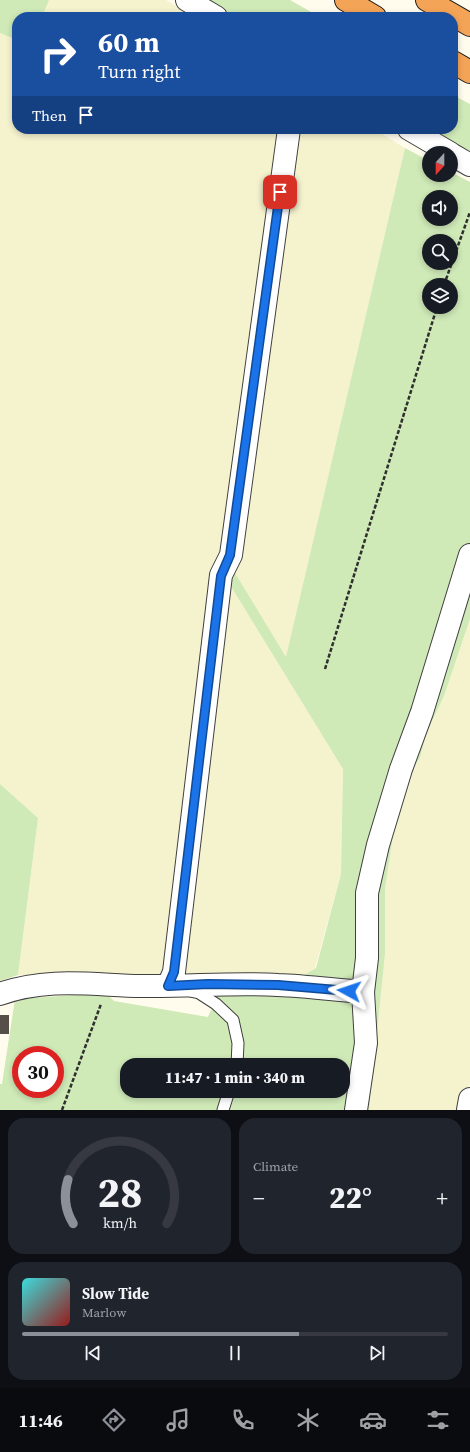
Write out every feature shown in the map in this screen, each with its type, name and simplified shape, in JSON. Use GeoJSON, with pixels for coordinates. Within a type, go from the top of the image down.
{"type":"FeatureCollection","features":[{"type":"Feature","properties":{"kind":"highway"},"geometry":{"type":"LineString","coordinates":[[346,0],[366,12]]}},
{"type":"Feature","properties":{"kind":"highway"},"geometry":{"type":"LineString","coordinates":[[427,0],[448,12]]}},
{"type":"Feature","properties":{"kind":"highway"},"geometry":{"type":"LineString","coordinates":[[458,18],[470,25]]}},
{"type":"Feature","properties":{"kind":"highway"},"geometry":{"type":"LineString","coordinates":[[458,65],[470,72]]}},
{"type":"Feature","properties":{"kind":"street"},"geometry":{"type":"LineString","coordinates":[[187,0],[207,12]]}},
{"type":"Feature","properties":{"kind":"street"},"geometry":{"type":"LineString","coordinates":[[168,986],[174,972],[221,576],[230,555],[288,134]]}},
{"type":"Feature","properties":{"kind":"street"},"geometry":{"type":"LineString","coordinates":[[418,134],[439,146]]}},
{"type":"Feature","properties":{"kind":"street"},"geometry":{"type":"LineString","coordinates":[[458,157],[470,165]]}},
{"type":"Feature","properties":{"kind":"street"},"geometry":{"type":"LineString","coordinates":[[356,1110],[366,1042],[363,992],[367,958],[367,894],[378,845],[401,769],[422,712],[470,555]]}},
{"type":"Feature","properties":{"kind":"street"},"geometry":{"type":"LineString","coordinates":[[0,994],[18,988],[67,983],[168,986],[208,984],[278,985],[363,992]]}},
{"type":"Feature","properties":{"kind":"street"},"geometry":{"type":"LineString","coordinates":[[468,1110],[470,1099]]}},
{"type":"Feature","properties":{"kind":"lane"},"geometry":{"type":"LineString","coordinates":[[168,986],[200,994],[216,1004],[233,1020],[238,1042],[237,1058]]}},
{"type":"Feature","properties":{"kind":"lane"},"geometry":{"type":"LineString","coordinates":[[222,1110],[226,1098]]}},
{"type":"Feature","properties":{"kind":"path"},"geometry":{"type":"LineString","coordinates":[[446,278],[470,212]]}},
{"type":"Feature","properties":{"kind":"path"},"geometry":{"type":"LineString","coordinates":[[326,669],[435,314]]}},
{"type":"Feature","properties":{"kind":"path"},"geometry":{"type":"LineString","coordinates":[[62,1110],[102,1001],[100,984]]}},
{"type":"Feature","properties":{"kind":"shaded area"},"geometry":{"type":"Polygon","coordinates":[[[49,0],[166,0],[186,12],[44,12],[49,0]]]}},
{"type":"Feature","properties":{"kind":"shaded area"},"geometry":{"type":"Polygon","coordinates":[[[0,33],[12,38],[12,134],[281,134],[227,580],[343,769],[341,874],[315,968],[301,978],[18,975],[38,818],[0,784],[0,33]]]}},
{"type":"Feature","properties":{"kind":"shaded area"},"geometry":{"type":"Polygon","coordinates":[[[294,134],[382,134],[405,148],[286,658],[235,573],[294,134]]]}},
{"type":"Feature","properties":{"kind":"shaded area"},"geometry":{"type":"Polygon","coordinates":[[[470,619],[470,1083],[464,1110],[369,1110],[385,954],[385,889],[393,836],[414,767],[420,758],[426,734],[444,696],[470,619]]]}},
{"type":"Feature","properties":{"kind":"green space"},"geometry":{"type":"Polygon","coordinates":[[[0,0],[49,0],[44,12],[12,12],[12,38],[0,33],[0,0]]]}},
{"type":"Feature","properties":{"kind":"green space"},"geometry":{"type":"Polygon","coordinates":[[[195,0],[290,0],[311,12],[215,12],[195,0]]]}},
{"type":"Feature","properties":{"kind":"green space"},"geometry":{"type":"Polygon","coordinates":[[[458,98],[470,104],[470,159],[458,152],[458,146],[447,146],[426,134],[458,134],[458,98]]]}},
{"type":"Feature","properties":{"kind":"green space"},"geometry":{"type":"Polygon","coordinates":[[[405,148],[422,157],[422,182],[458,182],[458,176],[470,182],[470,619],[444,696],[426,734],[420,758],[414,767],[393,836],[385,889],[385,954],[369,1110],[0,1110],[0,1084],[2,1084],[15,999],[106,993],[114,1001],[208,1017],[220,989],[299,978],[316,968],[341,874],[343,769],[227,580],[235,573],[286,657],[405,148]]]}},
{"type":"Feature","properties":{"kind":"green space"},"geometry":{"type":"Polygon","coordinates":[[[0,784],[38,818],[18,975],[0,981],[0,784]]]}},
{"type":"Feature","properties":{"kind":"building"},"geometry":{"type":"Polygon","coordinates":[[[0,1015],[9,1015],[9,1034],[0,1034],[0,1015]]]}},
{"type":"Feature","properties":{"kind":"route"},"geometry":{"type":"LineString","coordinates":[[280,192],[230,555],[221,576],[174,972],[168,986],[208,984],[278,985],[349,991]]}}]}
